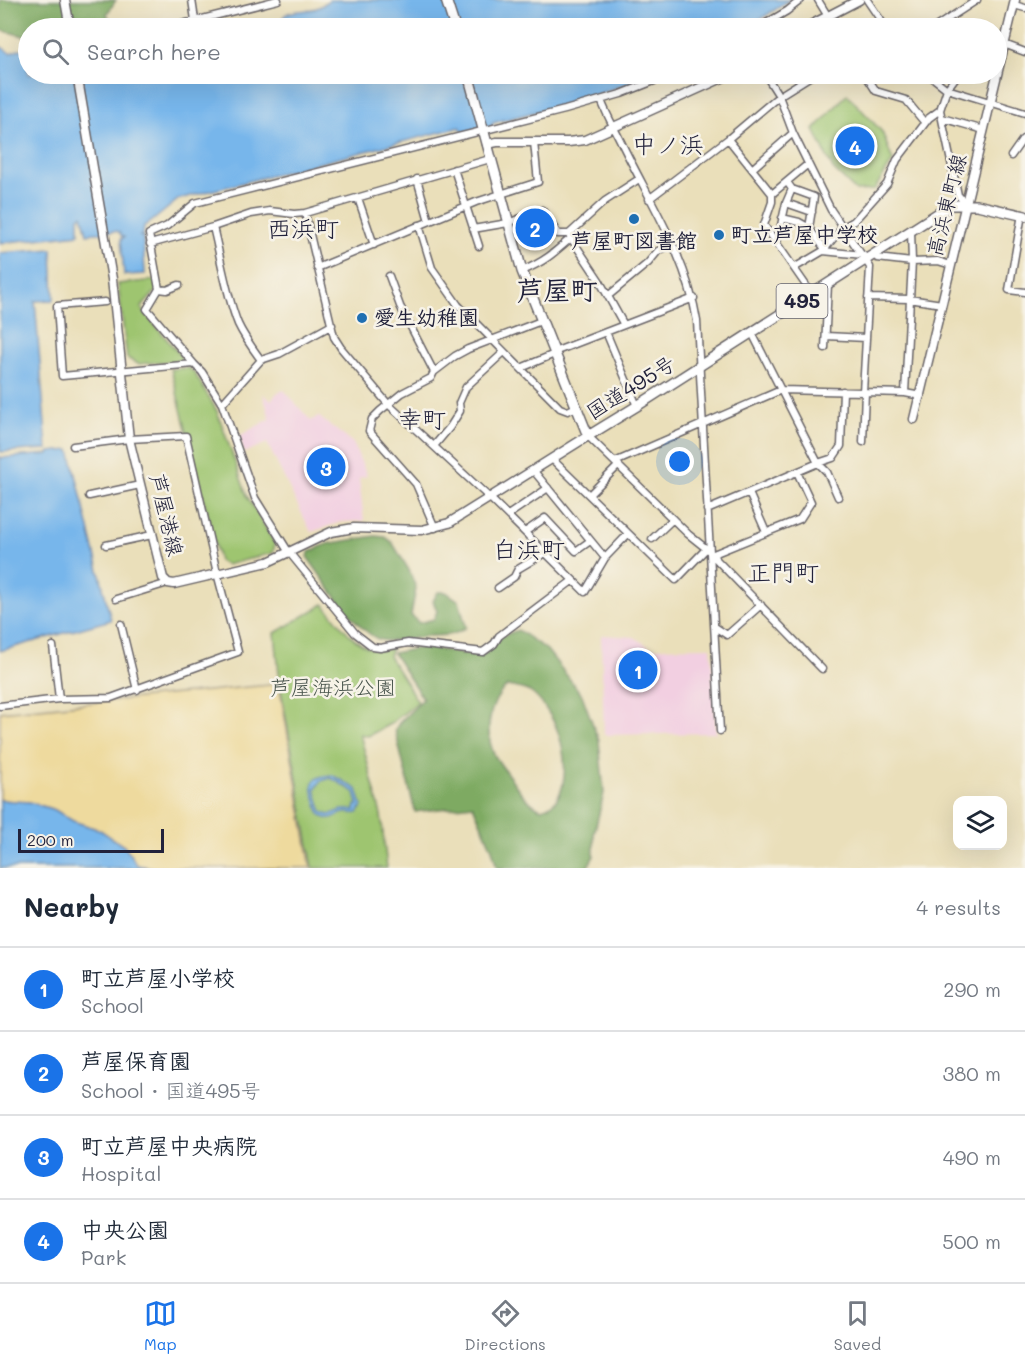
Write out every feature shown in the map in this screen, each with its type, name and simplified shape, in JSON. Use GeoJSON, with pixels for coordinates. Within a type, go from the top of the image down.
{"type":"FeatureCollection","features":[{"type":"Feature","properties":{"kind":"highway"},"geometry":{"type":"LineString","coordinates":[[446,0],[452,18]]}},
{"type":"Feature","properties":{"kind":"highway","name":"国道495号"},"geometry":{"type":"LineString","coordinates":[[471,84],[522,271],[588,436],[951,205],[966,204],[1024,214]]}},
{"type":"Feature","properties":{"kind":"main road"},"geometry":{"type":"LineString","coordinates":[[65,0],[68,18]]}},
{"type":"Feature","properties":{"kind":"main road"},"geometry":{"type":"LineString","coordinates":[[828,17],[859,0]]}},
{"type":"Feature","properties":{"kind":"main road","name":"高浜東町線"},"geometry":{"type":"LineString","coordinates":[[1007,24],[1015,3]]}},
{"type":"Feature","properties":{"kind":"main road","name":"芦屋港線"},"geometry":{"type":"LineString","coordinates":[[79,84],[112,279],[129,439],[163,578],[168,583],[174,584],[268,562],[331,532],[344,529],[407,531],[435,528],[449,523],[491,499],[588,436]]}},
{"type":"Feature","properties":{"kind":"main road"},"geometry":{"type":"LineString","coordinates":[[488,144],[585,140],[709,84]]}},
{"type":"Feature","properties":{"kind":"main road","name":"高浜東町線"},"geometry":{"type":"LineString","coordinates":[[914,418],[994,84]]}},
{"type":"Feature","properties":{"kind":"street"},"geometry":{"type":"LineString","coordinates":[[192,0],[195,18]]}},
{"type":"Feature","properties":{"kind":"street"},"geometry":{"type":"LineString","coordinates":[[204,18],[249,3],[278,0]]}},
{"type":"Feature","properties":{"kind":"street"},"geometry":{"type":"LineString","coordinates":[[775,18],[801,0]]}},
{"type":"Feature","properties":{"kind":"street"},"geometry":{"type":"LineString","coordinates":[[818,0],[828,17]]}},
{"type":"Feature","properties":{"kind":"street"},"geometry":{"type":"LineString","coordinates":[[867,0],[879,18]]}},
{"type":"Feature","properties":{"kind":"street"},"geometry":{"type":"LineString","coordinates":[[949,18],[977,0]]}},
{"type":"Feature","properties":{"kind":"street"},"geometry":{"type":"LineString","coordinates":[[1015,3],[1025,8]]}},
{"type":"Feature","properties":{"kind":"street"},"geometry":{"type":"LineString","coordinates":[[1007,45],[1025,52]]}},
{"type":"Feature","properties":{"kind":"street"},"geometry":{"type":"LineString","coordinates":[[572,581],[499,636],[494,644],[483,652],[408,643],[380,648],[373,646],[355,633],[288,551],[255,498],[222,404],[202,372],[147,309],[159,289],[149,234],[167,226],[195,203],[484,131],[601,100],[646,84]]}},
{"type":"Feature","properties":{"kind":"street"},"geometry":{"type":"LineString","coordinates":[[771,84],[779,96],[793,134],[842,228],[868,256],[870,267],[862,442]]}},
{"type":"Feature","properties":{"kind":"street"},"geometry":{"type":"LineString","coordinates":[[649,199],[728,139],[779,96],[798,84]]}},
{"type":"Feature","properties":{"kind":"street"},"geometry":{"type":"LineString","coordinates":[[871,84],[876,91],[906,100],[926,123]]}},
{"type":"Feature","properties":{"kind":"street"},"geometry":{"type":"LineString","coordinates":[[941,84],[947,89],[1022,112],[1025,104]]}},
{"type":"Feature","properties":{"kind":"street"},"geometry":{"type":"LineString","coordinates":[[794,268],[824,250],[842,228],[854,221],[886,184],[897,159],[926,123],[940,110],[951,84]]}},
{"type":"Feature","properties":{"kind":"street"},"geometry":{"type":"LineString","coordinates":[[601,100],[673,244],[694,298],[700,366],[720,731]]}},
{"type":"Feature","properties":{"kind":"street"},"geometry":{"type":"LineString","coordinates":[[940,110],[958,195],[966,204]]}},
{"type":"Feature","properties":{"kind":"street"},"geometry":{"type":"LineString","coordinates":[[942,118],[984,130]]}},
{"type":"Feature","properties":{"kind":"street"},"geometry":{"type":"LineString","coordinates":[[752,169],[793,134]]}},
{"type":"Feature","properties":{"kind":"street"},"geometry":{"type":"LineString","coordinates":[[728,139],[772,194],[772,202],[764,225],[812,294]]}},
{"type":"Feature","properties":{"kind":"street"},"geometry":{"type":"LineString","coordinates":[[1011,156],[1025,139]]}},
{"type":"Feature","properties":{"kind":"street"},"geometry":{"type":"LineString","coordinates":[[317,268],[465,206],[538,182],[534,142]]}},
{"type":"Feature","properties":{"kind":"street"},"geometry":{"type":"LineString","coordinates":[[150,244],[213,228],[251,214],[270,211],[305,213],[490,159]]}},
{"type":"Feature","properties":{"kind":"street"},"geometry":{"type":"LineString","coordinates":[[772,194],[808,164]]}},
{"type":"Feature","properties":{"kind":"street"},"geometry":{"type":"LineString","coordinates":[[454,169],[479,246]]}},
{"type":"Feature","properties":{"kind":"street"},"geometry":{"type":"LineString","coordinates":[[417,179],[429,222]]}},
{"type":"Feature","properties":{"kind":"street"},"geometry":{"type":"LineString","coordinates":[[522,271],[540,264],[605,201],[639,179]]}},
{"type":"Feature","properties":{"kind":"street"},"geometry":{"type":"LineString","coordinates":[[787,182],[792,189],[814,197],[809,228]]}},
{"type":"Feature","properties":{"kind":"street"},"geometry":{"type":"LineString","coordinates":[[777,243],[786,203],[792,189]]}},
{"type":"Feature","properties":{"kind":"street"},"geometry":{"type":"LineString","coordinates":[[358,198],[374,245]]}},
{"type":"Feature","properties":{"kind":"street"},"geometry":{"type":"LineString","coordinates":[[786,203],[812,212]]}},
{"type":"Feature","properties":{"kind":"street"},"geometry":{"type":"LineString","coordinates":[[473,229],[508,223],[542,210],[558,234],[570,236],[624,325]]}},
{"type":"Feature","properties":{"kind":"street"},"geometry":{"type":"LineString","coordinates":[[305,213],[334,337],[388,404],[508,515],[585,592],[604,558],[628,534]]}},
{"type":"Feature","properties":{"kind":"street"},"geometry":{"type":"LineString","coordinates":[[1024,214],[1009,290],[1025,292]]}},
{"type":"Feature","properties":{"kind":"street"},"geometry":{"type":"LineString","coordinates":[[782,218],[799,222],[809,228],[824,250],[877,258],[938,261],[951,265]]}},
{"type":"Feature","properties":{"kind":"street"},"geometry":{"type":"LineString","coordinates":[[419,225],[432,268],[458,305],[564,411],[576,408]]}},
{"type":"Feature","properties":{"kind":"street"},"geometry":{"type":"LineString","coordinates":[[213,228],[238,323],[261,360]]}},
{"type":"Feature","properties":{"kind":"street"},"geometry":{"type":"LineString","coordinates":[[905,393],[912,261],[911,231]]}},
{"type":"Feature","properties":{"kind":"street"},"geometry":{"type":"LineString","coordinates":[[608,296],[648,263],[658,251],[673,244]]}},
{"type":"Feature","properties":{"kind":"street"},"geometry":{"type":"LineString","coordinates":[[389,276],[400,306],[434,372]]}},
{"type":"Feature","properties":{"kind":"street"},"geometry":{"type":"LineString","coordinates":[[825,348],[828,284]]}},
{"type":"Feature","properties":{"kind":"street"},"geometry":{"type":"LineString","coordinates":[[159,289],[167,290],[178,285]]}},
{"type":"Feature","properties":{"kind":"street"},"geometry":{"type":"LineString","coordinates":[[521,368],[552,355],[554,352],[694,298]]}},
{"type":"Feature","properties":{"kind":"street"},"geometry":{"type":"LineString","coordinates":[[868,298],[909,299],[942,304]]}},
{"type":"Feature","properties":{"kind":"street"},"geometry":{"type":"LineString","coordinates":[[105,302],[57,306],[62,376],[194,364]]}},
{"type":"Feature","properties":{"kind":"street"},"geometry":{"type":"LineString","coordinates":[[435,528],[416,484],[369,431],[372,419],[402,393],[431,378],[434,372],[455,356],[491,339],[541,321]]}},
{"type":"Feature","properties":{"kind":"street"},"geometry":{"type":"LineString","coordinates":[[222,404],[261,360],[279,354],[332,325]]}},
{"type":"Feature","properties":{"kind":"street"},"geometry":{"type":"LineString","coordinates":[[606,332],[637,406]]}},
{"type":"Feature","properties":{"kind":"street"},"geometry":{"type":"LineString","coordinates":[[752,333],[818,463],[827,472],[838,497]]}},
{"type":"Feature","properties":{"kind":"street"},"geometry":{"type":"LineString","coordinates":[[826,336],[866,338]]}},
{"type":"Feature","properties":{"kind":"street"},"geometry":{"type":"LineString","coordinates":[[434,446],[460,411],[459,403],[466,387],[504,352]]}},
{"type":"Feature","properties":{"kind":"street"},"geometry":{"type":"LineString","coordinates":[[589,495],[617,464],[703,423],[781,390],[905,393],[921,396]]}},
{"type":"Feature","properties":{"kind":"street"},"geometry":{"type":"LineString","coordinates":[[707,510],[833,458],[841,446],[843,391]]}},
{"type":"Feature","properties":{"kind":"street"},"geometry":{"type":"LineString","coordinates":[[0,706],[59,699],[111,698],[238,652],[217,573],[186,436],[129,439],[73,446]]}},
{"type":"Feature","properties":{"kind":"street"},"geometry":{"type":"LineString","coordinates":[[588,436],[709,552],[822,669]]}},
{"type":"Feature","properties":{"kind":"street"},"geometry":{"type":"LineString","coordinates":[[552,459],[676,580],[709,552],[800,519],[811,502],[797,472]]}},
{"type":"Feature","properties":{"kind":"street"},"geometry":{"type":"LineString","coordinates":[[534,470],[604,558]]}},
{"type":"Feature","properties":{"kind":"street"},"geometry":{"type":"LineString","coordinates":[[89,496],[140,485]]}},
{"type":"Feature","properties":{"kind":"street"},"geometry":{"type":"LineString","coordinates":[[508,515],[548,488]]}},
{"type":"Feature","properties":{"kind":"street"},"geometry":{"type":"LineString","coordinates":[[749,493],[766,532]]}},
{"type":"Feature","properties":{"kind":"street"},"geometry":{"type":"LineString","coordinates":[[525,532],[545,518],[576,551],[590,541]]}},
{"type":"Feature","properties":{"kind":"street"},"geometry":{"type":"LineString","coordinates":[[652,539],[673,519]]}},
{"type":"Feature","properties":{"kind":"street"},"geometry":{"type":"LineString","coordinates":[[106,545],[152,535]]}},
{"type":"Feature","properties":{"kind":"street"},"geometry":{"type":"LineString","coordinates":[[498,588],[514,577],[518,569],[545,553]]}},
{"type":"Feature","properties":{"kind":"street"},"geometry":{"type":"LineString","coordinates":[[116,600],[168,583]]}},
{"type":"Feature","properties":{"kind":"street"},"geometry":{"type":"LineString","coordinates":[[715,627],[727,635],[761,605]]}},
{"type":"Feature","properties":{"kind":"street"},"geometry":{"type":"LineString","coordinates":[[121,624],[137,690]]}},
{"type":"Feature","properties":{"kind":"street"},"geometry":{"type":"LineString","coordinates":[[53,646],[59,699]]}},
{"type":"Feature","properties":{"kind":"shaded area"},"geometry":{"type":"Polygon","coordinates":[[[284,390],[311,421],[318,416],[353,443],[367,476],[359,478],[364,521],[341,522],[311,532],[267,443],[244,453],[239,436],[270,419],[263,394],[271,400],[277,393],[284,390]]]}},
{"type":"Feature","properties":{"kind":"shaded area"},"geometry":{"type":"Polygon","coordinates":[[[601,635],[634,637],[651,648],[711,647],[716,733],[604,735],[601,635]]]}},
{"type":"Feature","properties":{"kind":"green space"},"geometry":{"type":"Polygon","coordinates":[[[0,0],[116,0],[107,14],[109,18],[78,18],[76,14],[69,18],[18,18],[18,34],[0,30],[0,0]]]}},
{"type":"Feature","properties":{"kind":"green space"},"geometry":{"type":"Polygon","coordinates":[[[847,94],[882,132],[893,161],[874,190],[856,191],[833,169],[814,130],[847,94]]]}},
{"type":"Feature","properties":{"kind":"green space"},"geometry":{"type":"Polygon","coordinates":[[[156,280],[158,289],[141,308],[184,360],[138,364],[127,358],[118,284],[156,280]]]}},
{"type":"Feature","properties":{"kind":"green space"},"geometry":{"type":"Polygon","coordinates":[[[188,368],[194,372],[217,411],[247,496],[275,544],[273,553],[226,565],[219,561],[171,369],[188,368]]]}},
{"type":"Feature","properties":{"kind":"green space"},"geometry":{"type":"Polygon","coordinates":[[[375,536],[385,537],[392,542],[409,570],[416,588],[411,615],[419,623],[434,619],[437,611],[433,601],[438,592],[446,592],[459,601],[466,627],[453,634],[392,641],[381,640],[372,636],[351,616],[308,558],[309,552],[327,544],[375,536]]]}},
{"type":"Feature","properties":{"kind":"green space","name":"芦屋海浜公園"},"geometry":{"type":"Polygon","coordinates":[[[324,604],[345,630],[362,644],[371,649],[392,648],[389,656],[418,702],[390,724],[368,736],[360,734],[381,815],[387,868],[313,868],[280,684],[275,633],[324,604]]]}},
{"type":"Feature","properties":{"kind":"green space"},"geometry":{"type":"Polygon","coordinates":[[[518,630],[547,650],[582,695],[599,741],[604,793],[594,834],[594,856],[587,868],[497,868],[492,849],[473,805],[415,812],[395,730],[423,699],[393,653],[424,647],[479,656],[486,653],[502,636],[518,630]],[[507,686],[492,710],[489,729],[492,747],[495,756],[521,793],[541,809],[551,805],[562,788],[564,766],[559,735],[539,700],[530,692],[507,686]]]}},
{"type":"Feature","properties":{"kind":"sand"},"geometry":{"type":"Polygon","coordinates":[[[279,684],[311,868],[154,868],[137,865],[125,847],[100,830],[72,821],[55,810],[29,802],[0,800],[0,712],[279,684]]]}},
{"type":"Feature","properties":{"kind":"water"},"geometry":{"type":"Polygon","coordinates":[[[329,0],[790,0],[762,18],[283,18],[288,13],[322,6],[329,0]]]}},
{"type":"Feature","properties":{"kind":"water"},"geometry":{"type":"Polygon","coordinates":[[[0,46],[10,53],[18,50],[18,84],[627,84],[581,100],[493,123],[490,131],[479,128],[463,132],[460,127],[179,199],[144,226],[143,236],[139,236],[143,237],[145,274],[124,275],[121,239],[125,237],[115,231],[87,234],[82,215],[79,217],[79,234],[0,243],[0,46]]]}},
{"type":"Feature","properties":{"kind":"water"},"geometry":{"type":"Polygon","coordinates":[[[52,249],[54,300],[35,301],[47,449],[0,452],[0,253],[52,249]]]}},
{"type":"Feature","properties":{"kind":"water"},"geometry":{"type":"Polygon","coordinates":[[[70,450],[111,620],[0,651],[0,456],[1,458],[49,454],[70,450]]]}},
{"type":"Feature","properties":{"kind":"water"},"geometry":{"type":"Polygon","coordinates":[[[332,775],[357,789],[362,806],[358,813],[344,813],[333,818],[321,815],[312,787],[314,780],[332,775]],[[331,778],[321,781],[315,789],[322,812],[329,815],[342,810],[355,810],[358,805],[355,792],[331,778]]]}},
{"type":"Feature","properties":{"kind":"water"},"geometry":{"type":"Polygon","coordinates":[[[0,800],[29,802],[55,810],[73,821],[100,830],[125,847],[137,865],[154,868],[0,868],[0,800]]]}},
{"type":"Feature","properties":{"kind":"place","name":"中央公園"},"geometry":{"type":"Point","coordinates":[855,146]}},
{"type":"Feature","properties":{"kind":"place","name":"芦屋町図書館"},"geometry":{"type":"Point","coordinates":[634,219]}},
{"type":"Feature","properties":{"kind":"place","name":"芦屋保育園"},"geometry":{"type":"Point","coordinates":[535,228]}},
{"type":"Feature","properties":{"kind":"place","name":"町立芦屋中学校"},"geometry":{"type":"Point","coordinates":[719,235]}},
{"type":"Feature","properties":{"kind":"place","name":"愛生幼稚園"},"geometry":{"type":"Point","coordinates":[362,318]}},
{"type":"Feature","properties":{"kind":"place","name":"町立芦屋中央病院"},"geometry":{"type":"Point","coordinates":[326,467]}},
{"type":"Feature","properties":{"kind":"place","name":"町立芦屋小学校"},"geometry":{"type":"Point","coordinates":[638,670]}},
{"type":"Feature","properties":{"kind":"district","name":"中ノ浜"},"geometry":{"type":"Point","coordinates":[668,145]}},
{"type":"Feature","properties":{"kind":"district","name":"西浜町"},"geometry":{"type":"Point","coordinates":[303,229]}},
{"type":"Feature","properties":{"kind":"district","name":"芦屋町"},"geometry":{"type":"Point","coordinates":[557,291]}},
{"type":"Feature","properties":{"kind":"district","name":"幸町"},"geometry":{"type":"Point","coordinates":[422,420]}},
{"type":"Feature","properties":{"kind":"district","name":"白浜町"},"geometry":{"type":"Point","coordinates":[529,550]}},
{"type":"Feature","properties":{"kind":"district","name":"正門町"},"geometry":{"type":"Point","coordinates":[783,573]}}]}
